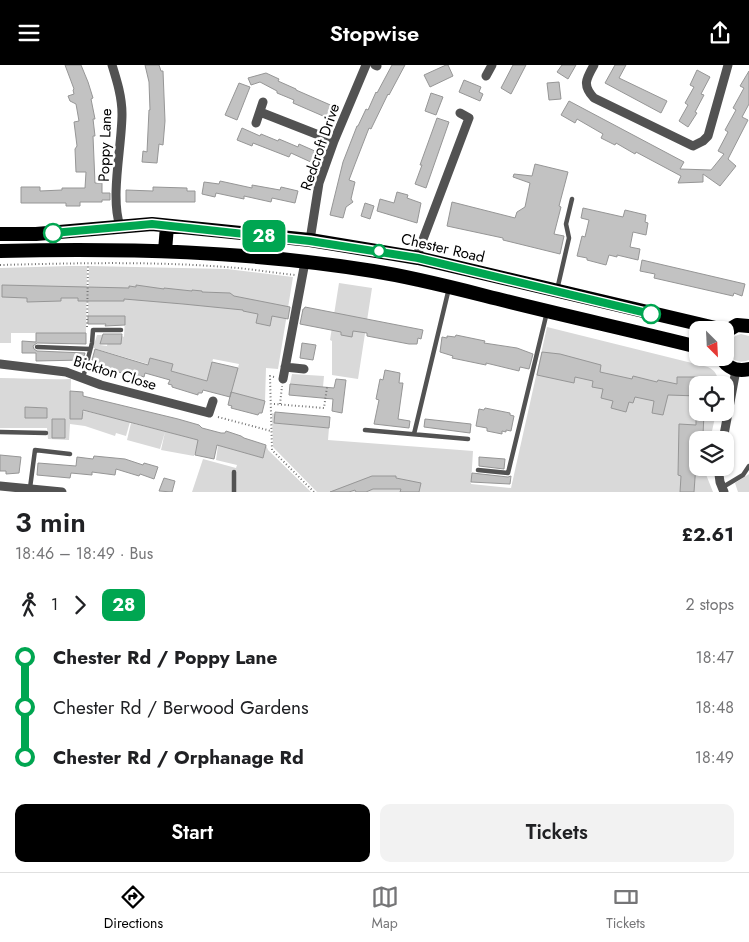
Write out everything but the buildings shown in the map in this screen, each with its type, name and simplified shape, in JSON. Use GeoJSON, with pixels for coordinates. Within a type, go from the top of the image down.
{"type":"FeatureCollection","features":[{"type":"Feature","properties":{"kind":"highway","name":"Chester Road"},"geometry":{"type":"LineString","coordinates":[[0,234],[70,232],[152,224],[310,241],[418,258],[689,322]]}},
{"type":"Feature","properties":{"kind":"highway"},"geometry":{"type":"LineString","coordinates":[[165,251],[167,226]]}},
{"type":"Feature","properties":{"kind":"highway"},"geometry":{"type":"LineString","coordinates":[[70,232],[70,249]]}},
{"type":"Feature","properties":{"kind":"highway"},"geometry":{"type":"LineString","coordinates":[[0,251],[70,249],[197,252],[305,262],[374,271],[445,286],[689,345]]}},
{"type":"Feature","properties":{"kind":"highway"},"geometry":{"type":"LineString","coordinates":[[445,286],[446,265]]}},
{"type":"Feature","properties":{"kind":"highway","name":"Chester Road"},"geometry":{"type":"LineString","coordinates":[[734,326],[749,325]]}},
{"type":"Feature","properties":{"kind":"highway"},"geometry":{"type":"LineString","coordinates":[[730,366],[743,370]]}},
{"type":"Feature","properties":{"kind":"street","name":"Poppy Lane"},"geometry":{"type":"LineString","coordinates":[[112,65],[120,92],[122,114],[116,208],[120,226]]}},
{"type":"Feature","properties":{"kind":"street","name":"Redcroft Drive"},"geometry":{"type":"LineString","coordinates":[[310,241],[319,183],[334,141],[366,65]]}},
{"type":"Feature","properties":{"kind":"street"},"geometry":{"type":"LineString","coordinates":[[486,76],[492,65]]}},
{"type":"Feature","properties":{"kind":"street"},"geometry":{"type":"LineString","coordinates":[[594,65],[586,79],[588,91],[594,98],[693,146],[704,141],[708,136],[728,65]]}},
{"type":"Feature","properties":{"kind":"street"},"geometry":{"type":"LineString","coordinates":[[256,123],[263,102]]}},
{"type":"Feature","properties":{"kind":"street"},"geometry":{"type":"LineString","coordinates":[[260,112],[334,141]]}},
{"type":"Feature","properties":{"kind":"street"},"geometry":{"type":"LineString","coordinates":[[418,258],[419,250],[468,118],[460,113]]}},
{"type":"Feature","properties":{"kind":"street"},"geometry":{"type":"LineString","coordinates":[[283,379],[305,262]]}},
{"type":"Feature","properties":{"kind":"street","name":"Bickton Close"},"geometry":{"type":"LineString","coordinates":[[0,364],[66,372],[101,385],[209,413]]}},
{"type":"Feature","properties":{"kind":"street"},"geometry":{"type":"LineString","coordinates":[[285,367],[304,369]]}},
{"type":"Feature","properties":{"kind":"street"},"geometry":{"type":"LineString","coordinates":[[726,431],[743,370]]}},
{"type":"Feature","properties":{"kind":"street"},"geometry":{"type":"LineString","coordinates":[[209,413],[213,401]]}},
{"type":"Feature","properties":{"kind":"street"},"geometry":{"type":"LineString","coordinates":[[720,476],[723,490]]}},
{"type":"Feature","properties":{"kind":"street"},"geometry":{"type":"LineString","coordinates":[[0,486],[62,492]]}},
{"type":"Feature","properties":{"kind":"lane"},"geometry":{"type":"LineString","coordinates":[[557,291],[569,238],[566,224],[572,199]]}},
{"type":"Feature","properties":{"kind":"lane"},"geometry":{"type":"LineString","coordinates":[[414,434],[445,286]]}},
{"type":"Feature","properties":{"kind":"lane"},"geometry":{"type":"LineString","coordinates":[[478,471],[508,473],[547,311]]}},
{"type":"Feature","properties":{"kind":"lane"},"geometry":{"type":"LineString","coordinates":[[82,378],[92,343],[93,330],[121,330]]}},
{"type":"Feature","properties":{"kind":"lane"},"geometry":{"type":"LineString","coordinates":[[37,347],[90,349]]}},
{"type":"Feature","properties":{"kind":"lane"},"geometry":{"type":"LineString","coordinates":[[365,430],[468,439]]}},
{"type":"Feature","properties":{"kind":"lane"},"geometry":{"type":"LineString","coordinates":[[0,432],[46,433]]}},
{"type":"Feature","properties":{"kind":"lane"},"geometry":{"type":"LineString","coordinates":[[30,490],[35,451],[70,454]]}},
{"type":"Feature","properties":{"kind":"lane"},"geometry":{"type":"LineString","coordinates":[[723,490],[743,475],[749,466]]}},
{"type":"Feature","properties":{"kind":"lane"},"geometry":{"type":"LineString","coordinates":[[234,472],[234,492]]}},
{"type":"Feature","properties":{"kind":"path"},"geometry":{"type":"LineString","coordinates":[[87,328],[88,264]]}},
{"type":"Feature","properties":{"kind":"path"},"geometry":{"type":"LineString","coordinates":[[0,265],[206,266],[302,276]]}},
{"type":"Feature","properties":{"kind":"path"},"geometry":{"type":"LineString","coordinates":[[280,404],[283,379],[270,376],[272,450],[314,492]]}},
{"type":"Feature","properties":{"kind":"path"},"geometry":{"type":"LineString","coordinates":[[274,404],[324,408],[327,387]]}},
{"type":"Feature","properties":{"kind":"path"},"geometry":{"type":"LineString","coordinates":[[209,413],[271,431]]}},
{"type":"Feature","properties":{"kind":"shaded area"},"geometry":{"type":"Polygon","coordinates":[[[87,266],[86,333],[11,333],[11,343],[0,343],[0,268],[87,266]]]}},
{"type":"Feature","properties":{"kind":"shaded area"},"geometry":{"type":"Polygon","coordinates":[[[89,266],[227,269],[293,277],[278,369],[266,368],[265,401],[231,392],[239,364],[213,359],[207,381],[171,371],[173,364],[150,358],[148,364],[93,348],[97,335],[103,335],[100,345],[107,346],[109,336],[114,344],[121,344],[122,336],[124,337],[125,317],[88,316],[89,266]]]}},
{"type":"Feature","properties":{"kind":"shaded area"},"geometry":{"type":"Polygon","coordinates":[[[339,283],[372,288],[358,379],[332,375],[332,341],[330,340],[339,283]]]}},
{"type":"Feature","properties":{"kind":"shaded area"},"geometry":{"type":"Polygon","coordinates":[[[547,327],[689,362],[689,366],[708,367],[715,372],[717,376],[689,376],[689,421],[714,421],[712,431],[689,431],[689,476],[707,476],[713,492],[317,492],[273,447],[272,413],[275,414],[274,423],[329,428],[328,440],[473,451],[471,484],[511,488],[547,327]]]}},
{"type":"Feature","properties":{"kind":"shaded area"},"geometry":{"type":"Polygon","coordinates":[[[741,334],[749,336],[749,360],[741,362],[734,359],[734,337],[741,334]]]}},
{"type":"Feature","properties":{"kind":"shaded area"},"geometry":{"type":"Polygon","coordinates":[[[292,374],[324,376],[323,387],[290,384],[292,374]]]}},
{"type":"Feature","properties":{"kind":"shaded area"},"geometry":{"type":"Polygon","coordinates":[[[0,378],[71,379],[70,419],[82,419],[83,412],[85,411],[130,422],[126,436],[116,433],[115,436],[85,426],[70,424],[69,440],[48,439],[47,428],[0,428],[0,378]]]}},
{"type":"Feature","properties":{"kind":"shaded area"},"geometry":{"type":"Polygon","coordinates":[[[131,423],[199,440],[194,456],[161,450],[165,432],[160,449],[127,440],[131,423]]]}},
{"type":"Feature","properties":{"kind":"shaded area"},"geometry":{"type":"Polygon","coordinates":[[[218,445],[263,458],[266,445],[268,450],[311,492],[192,492],[203,459],[236,468],[237,465],[216,460],[218,445]]]}},
{"type":"Feature","properties":{"kind":"shaded area"},"geometry":{"type":"Polygon","coordinates":[[[749,474],[749,492],[738,492],[735,483],[749,474]]]}},
{"type":"Feature","properties":{"kind":"bus line","name":"28"},"geometry":{"type":"LineString","coordinates":[[53,233],[152,224],[365,248],[418,258],[651,314]]}}]}
